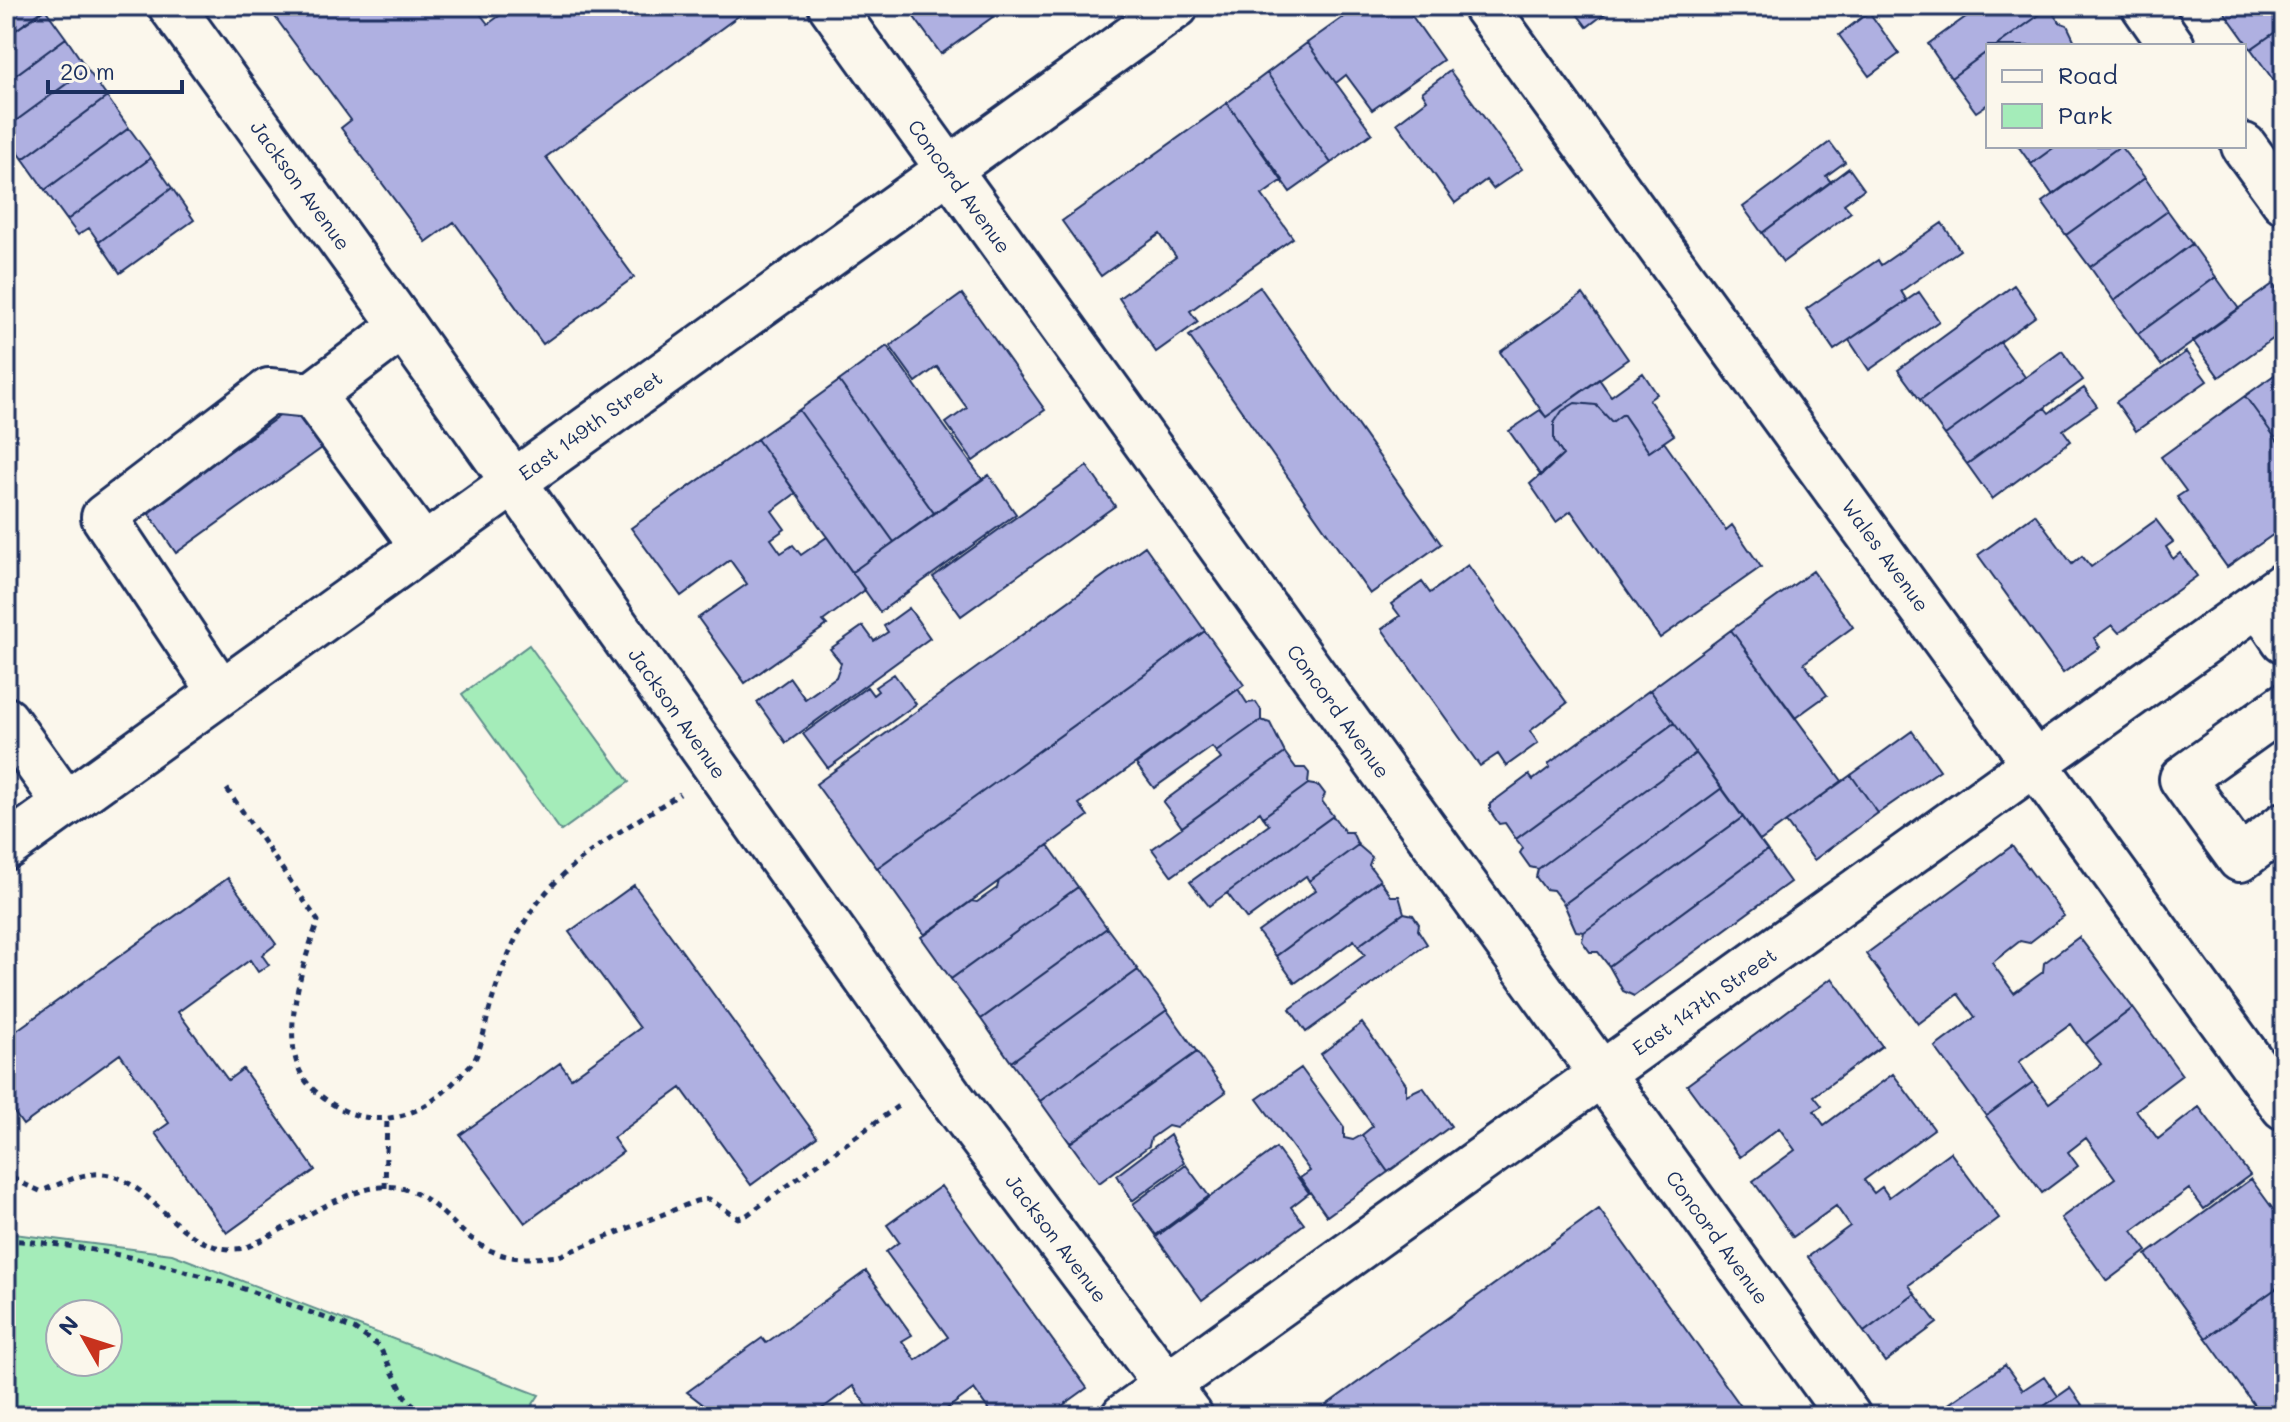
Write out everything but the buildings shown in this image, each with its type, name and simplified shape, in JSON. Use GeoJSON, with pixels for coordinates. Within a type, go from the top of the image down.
{"type":"FeatureCollection","features":[{"type":"Feature","properties":{"kind":"street","name":"Jackson Avenue"},"geometry":{"type":"LineString","coordinates":[[171,6],[403,326],[949,1095],[1178,1400]]}},
{"type":"Feature","properties":{"kind":"street","name":"Concord Avenue"},"geometry":{"type":"LineString","coordinates":[[831,6],[1848,1416]]}},
{"type":"Feature","properties":{"kind":"street","name":"East 149th Street"},"geometry":{"type":"LineString","coordinates":[[6,847],[946,168],[1176,6]]}},
{"type":"Feature","properties":{"kind":"street","name":"Wales Avenue"},"geometry":{"type":"LineString","coordinates":[[1485,6],[2284,1107]]}},
{"type":"Feature","properties":{"kind":"street"},"geometry":{"type":"LineString","coordinates":[[2144,6],[2171,44]]}},
{"type":"Feature","properties":{"kind":"street"},"geometry":{"type":"LineString","coordinates":[[2245,148],[2284,201]]}},
{"type":"Feature","properties":{"kind":"street"},"geometry":{"type":"LineString","coordinates":[[221,692],[104,517],[269,391],[312,395],[403,326]]}},
{"type":"Feature","properties":{"kind":"street"},"geometry":{"type":"LineString","coordinates":[[312,395],[423,546]]}},
{"type":"Feature","properties":{"kind":"street"},"geometry":{"type":"LineString","coordinates":[[2272,594],[2284,640]]}},
{"type":"Feature","properties":{"kind":"street","name":"East 147th Street"},"geometry":{"type":"LineString","coordinates":[[1124,1416],[1178,1400],[1601,1074],[2272,594]]}},
{"type":"Feature","properties":{"kind":"street"},"geometry":{"type":"LineString","coordinates":[[2284,706],[2182,779],[2240,859],[2284,825]]}},
{"type":"Feature","properties":{"kind":"street"},"geometry":{"type":"LineString","coordinates":[[6,720],[66,804]]}},
{"type":"Feature","properties":{"kind":"path"},"geometry":{"type":"LineString","coordinates":[[227,789],[318,921],[299,983],[292,1028],[296,1060],[311,1088],[338,1107],[370,1119],[387,1120],[396,1120],[437,1100],[475,1059],[501,972],[536,905],[572,868],[681,793]]}},
{"type":"Feature","properties":{"kind":"path"},"geometry":{"type":"LineString","coordinates":[[6,1168],[17,1181],[40,1191],[96,1173],[110,1177],[133,1187],[192,1236],[228,1251],[274,1235],[340,1200],[372,1188],[403,1188],[427,1198],[490,1251],[512,1258],[559,1256],[696,1201],[709,1199],[738,1218],[747,1215],[904,1102]]}},
{"type":"Feature","properties":{"kind":"path"},"geometry":{"type":"LineString","coordinates":[[385,1188],[387,1120]]}},
{"type":"Feature","properties":{"kind":"path"},"geometry":{"type":"LineString","coordinates":[[6,1240],[98,1250],[176,1268],[354,1329],[379,1346],[406,1398],[426,1416]]}},
{"type":"Feature","properties":{"kind":"green space"},"geometry":{"type":"Polygon","coordinates":[[[529,645],[629,782],[561,831],[462,694],[529,645]]]}},
{"type":"Feature","properties":{"kind":"green space"},"geometry":{"type":"Polygon","coordinates":[[[6,1233],[172,1254],[539,1395],[525,1416],[6,1416],[6,1233]]]}}]}
